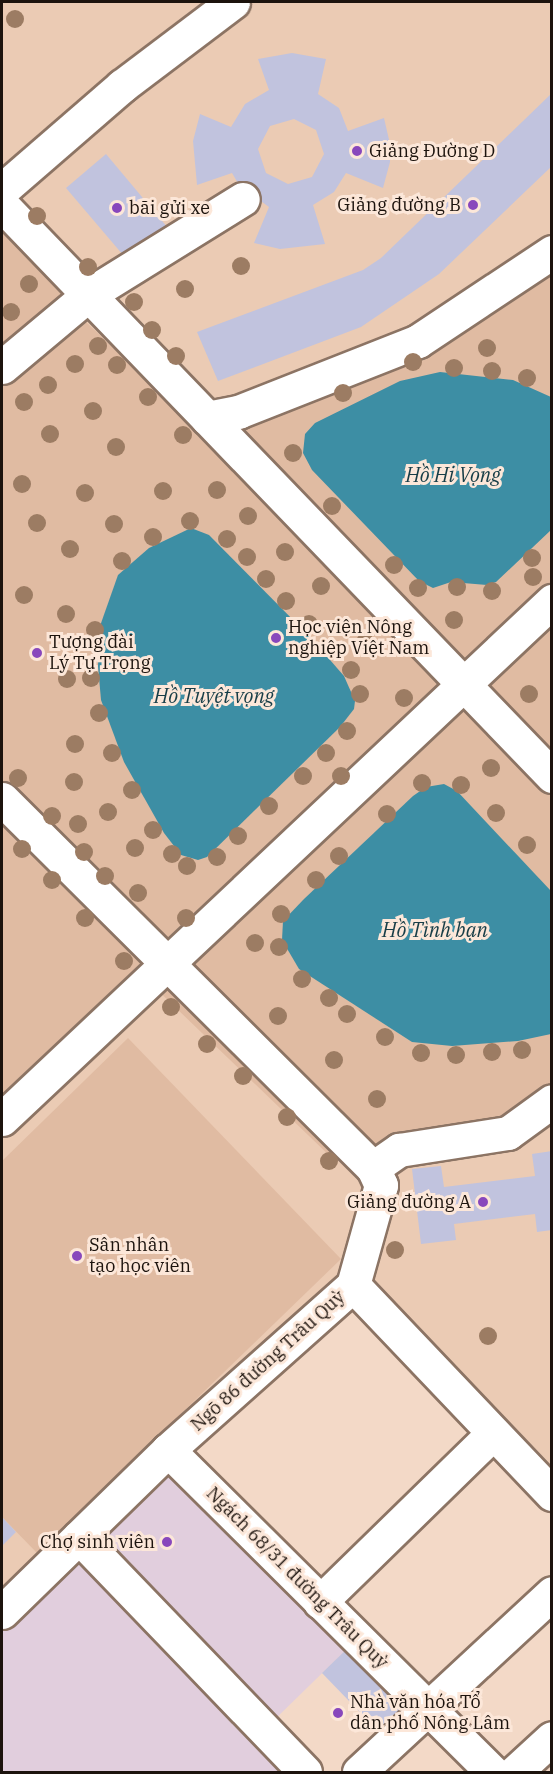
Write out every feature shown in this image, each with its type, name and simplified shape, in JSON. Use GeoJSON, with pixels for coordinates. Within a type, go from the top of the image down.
{"type":"FeatureCollection","features":[{"type":"Feature","properties":{"kind":"street"},"geometry":{"type":"LineString","coordinates":[[2,190],[122,86],[233,2]]}},
{"type":"Feature","properties":{"kind":"street"},"geometry":{"type":"LineString","coordinates":[[2,367],[88,295],[243,199]]}},
{"type":"Feature","properties":{"kind":"street"},"geometry":{"type":"LineString","coordinates":[[2,205],[552,776]]}},
{"type":"Feature","properties":{"kind":"street"},"geometry":{"type":"LineString","coordinates":[[207,418],[238,412],[418,341],[552,252]]}},
{"type":"Feature","properties":{"kind":"street"},"geometry":{"type":"LineString","coordinates":[[2,1119],[552,601]]}},
{"type":"Feature","properties":{"kind":"street"},"geometry":{"type":"LineString","coordinates":[[2,799],[373,1168],[381,1185],[353,1285]]}},
{"type":"Feature","properties":{"kind":"street"},"geometry":{"type":"LineString","coordinates":[[373,1168],[399,1150],[508,1133],[552,1101]]}},
{"type":"Feature","properties":{"kind":"street","name":"Ngõ 86 đường Trâu Quỳ"},"geometry":{"type":"LineString","coordinates":[[2,1612],[168,1450],[353,1285],[552,1494]]}},
{"type":"Feature","properties":{"kind":"street"},"geometry":{"type":"LineString","coordinates":[[320,1602],[493,1433]]}},
{"type":"Feature","properties":{"kind":"street","name":"Ngách 68/31 đường Trâu Quỳ"},"geometry":{"type":"LineString","coordinates":[[168,1450],[492,1773]]}},
{"type":"Feature","properties":{"kind":"street"},"geometry":{"type":"LineString","coordinates":[[79,1537],[305,1773]]}},
{"type":"Feature","properties":{"kind":"street"},"geometry":{"type":"LineString","coordinates":[[359,1773],[427,1706],[552,1593]]}},
{"type":"Feature","properties":{"kind":"street"},"geometry":{"type":"LineString","coordinates":[[515,1773],[552,1738]]}},
{"type":"Feature","properties":{"kind":"shaded area","name":"Học viện Nông nghiệp Việt Nam"},"geometry":{"type":"Polygon","coordinates":[[[2,2],[551,2],[551,1494],[348,1275],[2,1604],[2,2]]]}},
{"type":"Feature","properties":{"kind":"shaded area"},"geometry":{"type":"Polygon","coordinates":[[[2,212],[86,322],[197,427],[418,341],[551,252],[551,1101],[508,1133],[335,1161],[148,981],[2,1119],[2,212]]]}},
{"type":"Feature","properties":{"kind":"shaded area"},"geometry":{"type":"Polygon","coordinates":[[[128,1038],[341,1259],[37,1553],[2,1517],[2,1161],[128,1038]]]}},
{"type":"Feature","properties":{"kind":"shaded area","name":"Chợ sinh viên"},"geometry":{"type":"Polygon","coordinates":[[[167,1463],[353,1643],[268,1726],[313,1772],[2,1772],[2,1621],[167,1463]]]}},
{"type":"Feature","properties":{"kind":"water","name":"Hồ Hi Vọng"},"geometry":{"type":"Polygon","coordinates":[[[440,372],[513,380],[551,397],[551,530],[496,582],[487,585],[451,582],[433,588],[419,581],[312,470],[303,453],[305,434],[315,423],[400,381],[440,372]]]}},
{"type":"Feature","properties":{"kind":"water","name":"Hồ Tuyệt vọng"},"geometry":{"type":"Polygon","coordinates":[[[191,528],[209,535],[310,637],[344,676],[355,701],[354,709],[340,727],[207,857],[198,860],[181,855],[164,833],[124,762],[101,700],[98,666],[100,626],[118,575],[149,548],[191,528]]]}},
{"type":"Feature","properties":{"kind":"water","name":"Hồ Tình bạn"},"geometry":{"type":"Polygon","coordinates":[[[444,784],[457,791],[551,891],[551,1034],[518,1041],[452,1046],[412,1042],[299,969],[282,940],[283,921],[304,899],[413,796],[426,787],[444,784]]]}},
{"type":"Feature","properties":{"kind":"building","name":"Giảng Đường D"},"geometry":{"type":"Polygon","coordinates":[[[292,53],[326,59],[318,94],[339,108],[348,131],[384,118],[390,144],[390,162],[383,188],[346,173],[334,192],[313,205],[325,244],[280,249],[254,243],[269,207],[239,185],[232,173],[197,185],[193,141],[200,114],[231,127],[245,104],[269,90],[258,59],[292,53]],[[294,119],[270,126],[258,149],[266,173],[288,184],[312,177],[324,154],[316,130],[294,119]]]}},
{"type":"Feature","properties":{"kind":"building","name":"Giảng đường B"},"geometry":{"type":"Polygon","coordinates":[[[552,93],[552,166],[439,274],[361,327],[218,381],[197,332],[363,270],[381,258],[552,93]]]}},
{"type":"Feature","properties":{"kind":"building","name":"bãi gửi xe"},"geometry":{"type":"Polygon","coordinates":[[[106,154],[168,228],[129,262],[66,188],[106,154]]]}},
{"type":"Feature","properties":{"kind":"building","name":"Giảng đường A"},"geometry":{"type":"Polygon","coordinates":[[[552,1151],[552,1230],[537,1232],[535,1214],[454,1224],[456,1240],[421,1244],[412,1169],[441,1166],[444,1187],[535,1176],[532,1154],[552,1151]]]}},
{"type":"Feature","properties":{"kind":"building"},"geometry":{"type":"Polygon","coordinates":[[[2,1517],[16,1532],[2,1546],[2,1517]]]}},
{"type":"Feature","properties":{"kind":"building"},"geometry":{"type":"Polygon","coordinates":[[[353,1643],[410,1701],[378,1731],[322,1673],[353,1643]]]}},
{"type":"Feature","properties":{"kind":"place","name":"Giảng Đường D"},"geometry":{"type":"Point","coordinates":[357,151]}},
{"type":"Feature","properties":{"kind":"place","name":"Giảng đường B"},"geometry":{"type":"Point","coordinates":[473,205]}},
{"type":"Feature","properties":{"kind":"place","name":"bãi gửi xe"},"geometry":{"type":"Point","coordinates":[117,208]}},
{"type":"Feature","properties":{"kind":"place","name":"Học viện Nông nghiệp Việt Nam"},"geometry":{"type":"Point","coordinates":[276,638]}},
{"type":"Feature","properties":{"kind":"place","name":"Tượng đài Lý Tự Trọng"},"geometry":{"type":"Point","coordinates":[37,653]}},
{"type":"Feature","properties":{"kind":"place","name":"Giảng đường A"},"geometry":{"type":"Point","coordinates":[483,1202]}},
{"type":"Feature","properties":{"kind":"place","name":"Sân nhân tạo học viên"},"geometry":{"type":"Point","coordinates":[77,1256]}},
{"type":"Feature","properties":{"kind":"place","name":"Chợ sinh viên"},"geometry":{"type":"Point","coordinates":[167,1542]}},
{"type":"Feature","properties":{"kind":"place","name":"Nhà văn hóa Tổ dân phố Nông Lâm"},"geometry":{"type":"Point","coordinates":[338,1713]}}]}
